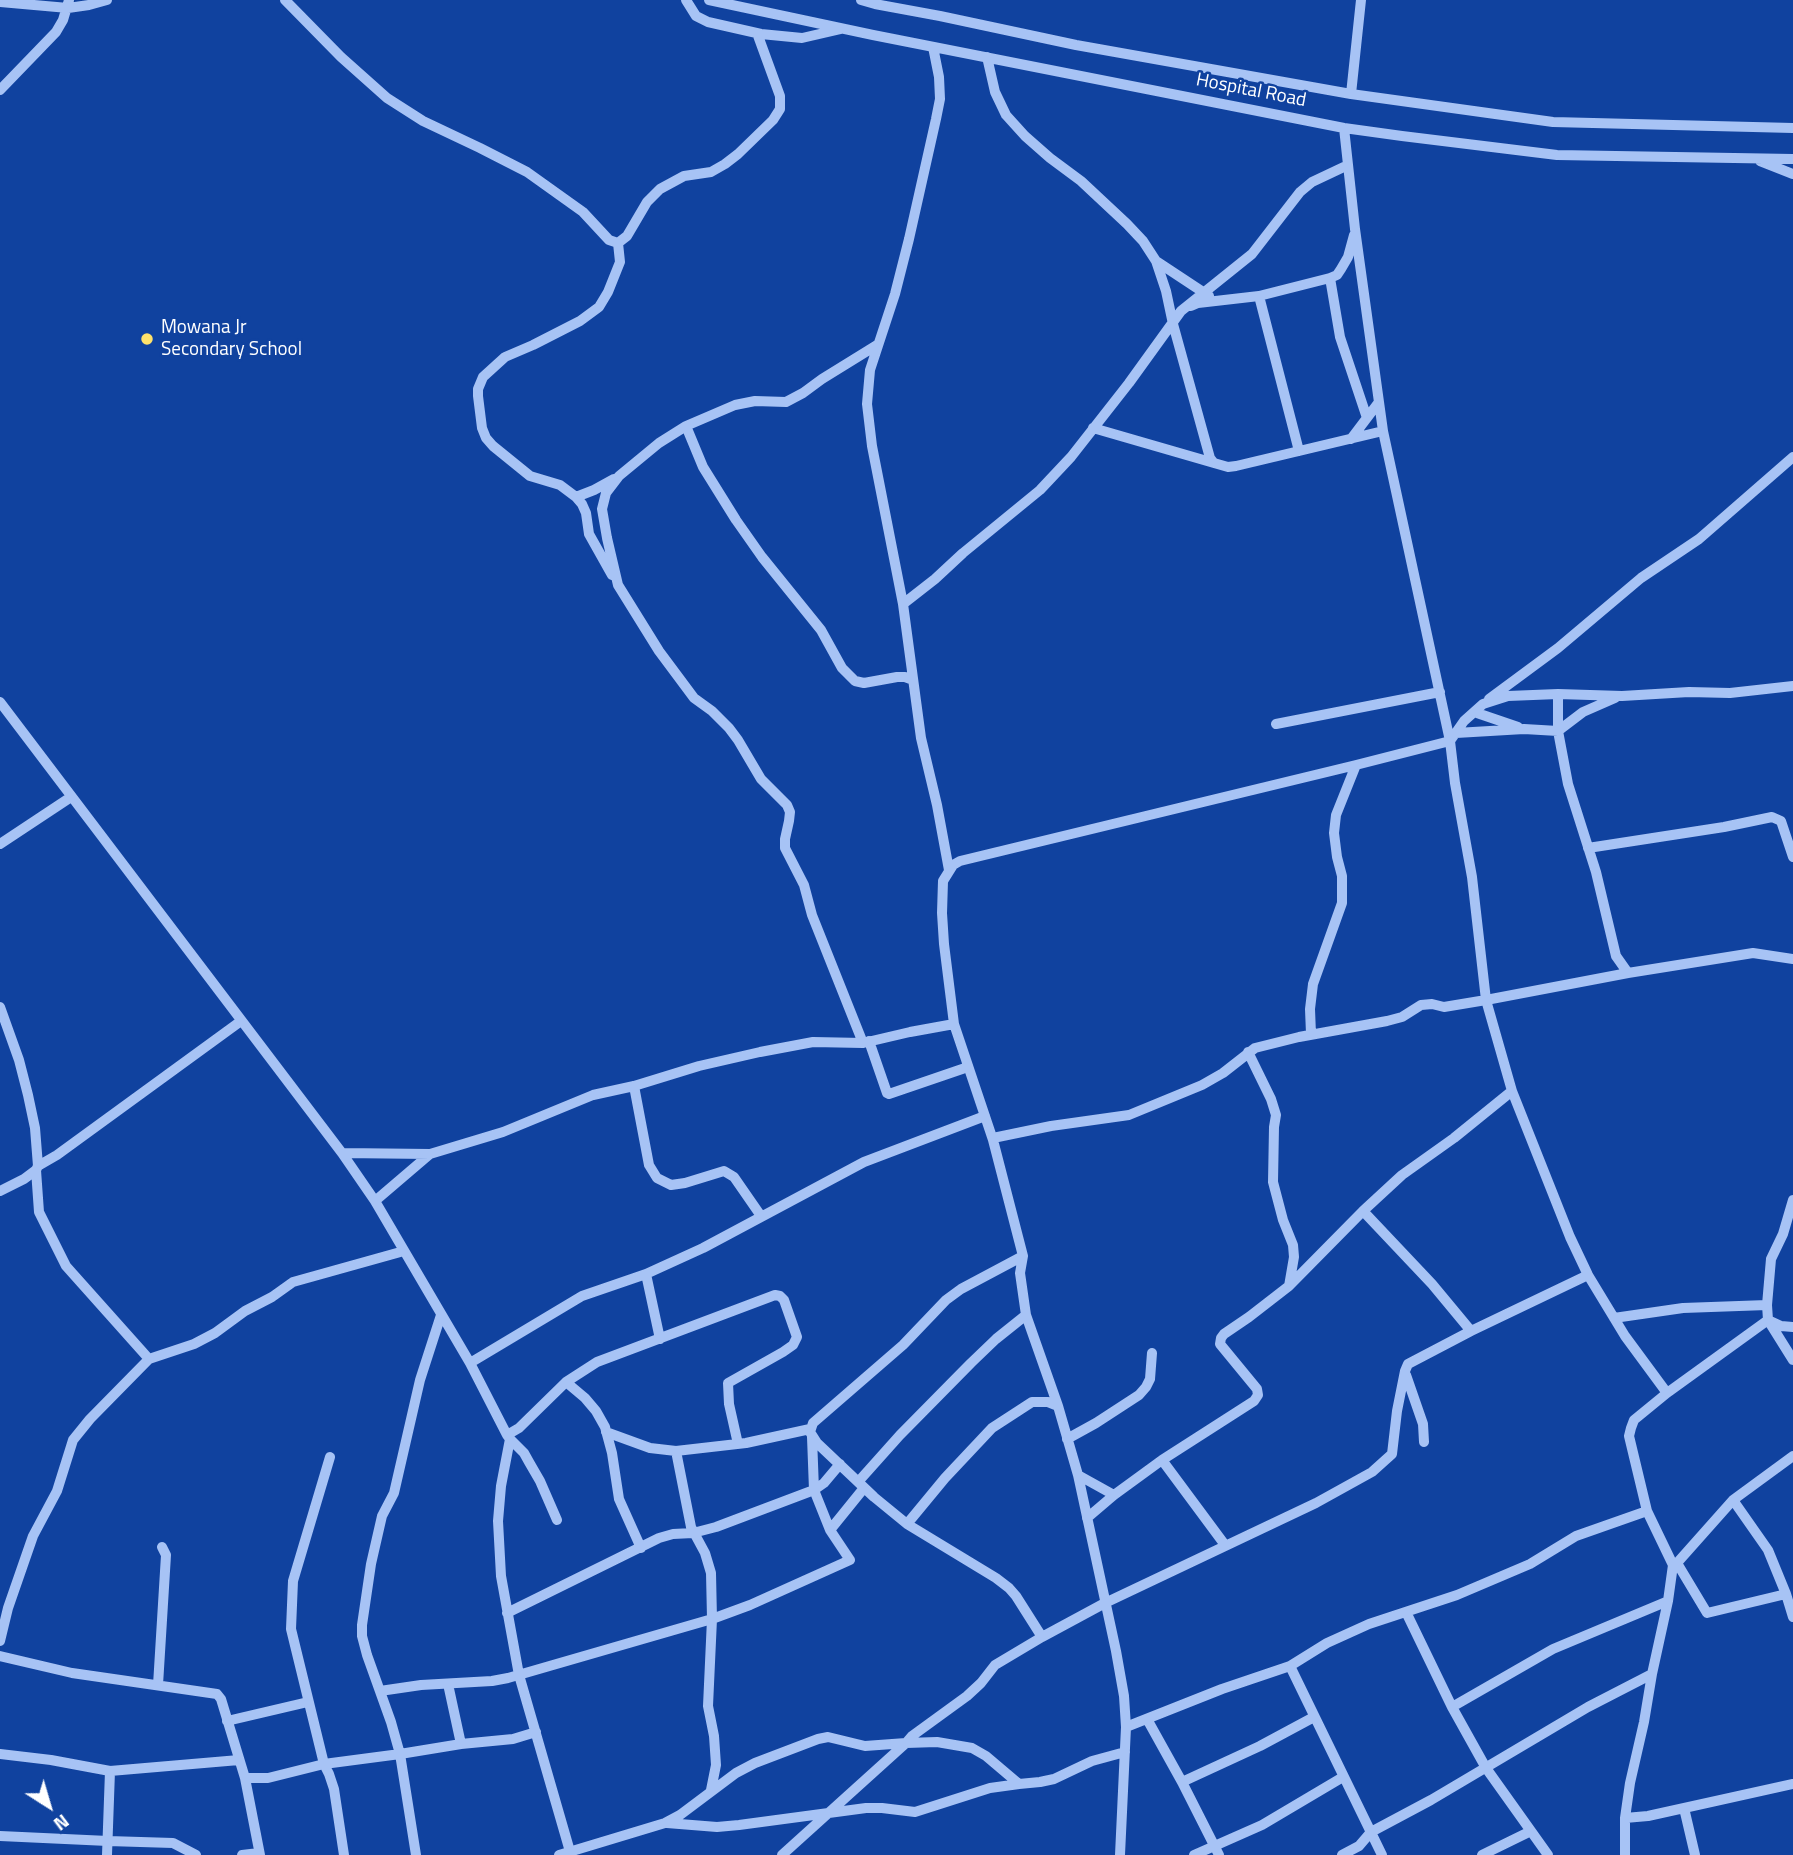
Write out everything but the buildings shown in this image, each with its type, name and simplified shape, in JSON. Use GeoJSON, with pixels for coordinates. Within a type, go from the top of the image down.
{"type":"FeatureCollection","features":[{"type":"Feature","properties":{"kind":"street"},"geometry":{"type":"LineString","coordinates":[[0,2],[89,5],[107,0]]}},
{"type":"Feature","properties":{"kind":"street"},"geometry":{"type":"LineString","coordinates":[[285,0],[387,98],[423,121],[527,172],[583,212],[609,240],[618,243]]}},
{"type":"Feature","properties":{"kind":"street"},"geometry":{"type":"LineString","coordinates":[[686,0],[696,16],[708,22],[757,33],[802,38],[844,29]]}},
{"type":"Feature","properties":{"kind":"street","name":"Hospital Road"},"geometry":{"type":"LineString","coordinates":[[709,0],[1344,128],[1557,155],[1793,159]]}},
{"type":"Feature","properties":{"kind":"street"},"geometry":{"type":"LineString","coordinates":[[861,0],[1076,45],[1351,94],[1553,122],[1793,128]]}},
{"type":"Feature","properties":{"kind":"street"},"geometry":{"type":"LineString","coordinates":[[1351,94],[1361,0]]}},
{"type":"Feature","properties":{"kind":"street"},"geometry":{"type":"LineString","coordinates":[[0,90],[56,32],[69,4]]}},
{"type":"Feature","properties":{"kind":"street"},"geometry":{"type":"LineString","coordinates":[[618,243],[627,236],[647,202],[660,189],[684,176],[711,172],[738,154],[773,120],[780,109],[780,96],[757,33]]}},
{"type":"Feature","properties":{"kind":"street"},"geometry":{"type":"LineString","coordinates":[[933,47],[940,99],[898,283],[870,370],[867,404],[872,446],[903,604],[921,738],[949,870]]}},
{"type":"Feature","properties":{"kind":"street"},"geometry":{"type":"LineString","coordinates":[[987,57],[995,92],[1006,115],[1041,151],[1081,181],[1127,224],[1143,241],[1156,261],[1210,458],[1214,463]]}},
{"type":"Feature","properties":{"kind":"street"},"geometry":{"type":"LineString","coordinates":[[1344,128],[1383,431],[1440,692],[1453,737],[1455,783],[1472,877],[1486,1000],[1512,1091],[1570,1237],[1588,1275],[1625,1336],[1667,1393]]}},
{"type":"Feature","properties":{"kind":"street"},"geometry":{"type":"LineString","coordinates":[[1756,159],[1793,174]]}},
{"type":"Feature","properties":{"kind":"street"},"geometry":{"type":"LineString","coordinates":[[1188,307],[1252,254],[1300,192],[1312,182],[1348,165]]}},
{"type":"Feature","properties":{"kind":"street"},"geometry":{"type":"LineString","coordinates":[[903,604],[1040,489],[1070,457],[1129,383],[1181,311],[1198,303],[1259,296],[1337,275],[1348,257],[1355,229]]}},
{"type":"Feature","properties":{"kind":"street"},"geometry":{"type":"LineString","coordinates":[[618,243],[620,261],[599,307],[580,321],[505,357],[483,377],[478,389],[482,428],[486,438],[530,476],[560,485],[582,504],[589,534],[659,651],[694,698],[729,728],[761,779],[787,804],[790,813],[785,848],[804,886],[812,915],[887,1093],[968,1067]]}},
{"type":"Feature","properties":{"kind":"street"},"geometry":{"type":"LineString","coordinates":[[1156,261],[1217,301]]}},
{"type":"Feature","properties":{"kind":"street"},"geometry":{"type":"LineString","coordinates":[[1330,278],[1340,337],[1367,418]]}},
{"type":"Feature","properties":{"kind":"street"},"geometry":{"type":"LineString","coordinates":[[1259,296],[1298,451]]}},
{"type":"Feature","properties":{"kind":"street"},"geometry":{"type":"LineString","coordinates":[[576,497],[619,476],[659,443],[686,426],[735,405],[755,401],[786,402],[877,345]]}},
{"type":"Feature","properties":{"kind":"street"},"geometry":{"type":"LineString","coordinates":[[1351,439],[1379,402]]}},
{"type":"Feature","properties":{"kind":"street"},"geometry":{"type":"LineString","coordinates":[[686,426],[703,467],[736,520],[821,630],[842,668],[855,681],[864,683],[897,677],[913,680]]}},
{"type":"Feature","properties":{"kind":"street"},"geometry":{"type":"LineString","coordinates":[[1093,428],[1228,467],[1383,431]]}},
{"type":"Feature","properties":{"kind":"street"},"geometry":{"type":"LineString","coordinates":[[1453,737],[1464,721],[1483,704],[1558,648],[1641,578],[1699,539],[1793,457]]}},
{"type":"Feature","properties":{"kind":"street"},"geometry":{"type":"LineString","coordinates":[[618,585],[602,509],[606,493],[619,476]]}},
{"type":"Feature","properties":{"kind":"street"},"geometry":{"type":"LineString","coordinates":[[1483,704],[1508,696],[1730,693],[1793,686]]}},
{"type":"Feature","properties":{"kind":"street"},"geometry":{"type":"LineString","coordinates":[[1276,724],[1440,692]]}},
{"type":"Feature","properties":{"kind":"street"},"geometry":{"type":"LineString","coordinates":[[1558,694],[1558,731],[1568,784],[1588,848],[1616,957],[1628,973]]}},
{"type":"Feature","properties":{"kind":"street"},"geometry":{"type":"LineString","coordinates":[[1120,1855],[1126,1727],[1116,1651],[1078,1475],[1058,1406],[1026,1315],[1021,1280],[1023,1256],[993,1138],[954,1024],[942,913],[943,881],[953,865],[960,861],[1356,765],[1453,737],[1524,729],[1558,731],[1583,712],[1622,696]]}},
{"type":"Feature","properties":{"kind":"street"},"geometry":{"type":"LineString","coordinates":[[0,702],[342,1153],[375,1201],[470,1363],[508,1437],[530,1462],[558,1520]]}},
{"type":"Feature","properties":{"kind":"street"},"geometry":{"type":"LineString","coordinates":[[1474,712],[1524,729]]}},
{"type":"Feature","properties":{"kind":"street"},"geometry":{"type":"LineString","coordinates":[[1311,1034],[1313,984],[1342,903],[1342,876],[1334,833],[1336,815],[1356,765]]}},
{"type":"Feature","properties":{"kind":"street"},"geometry":{"type":"LineString","coordinates":[[0,844],[71,797]]}},
{"type":"Feature","properties":{"kind":"street"},"geometry":{"type":"LineString","coordinates":[[1588,848],[1772,817],[1781,821],[1793,857]]}},
{"type":"Feature","properties":{"kind":"street"},"geometry":{"type":"LineString","coordinates":[[993,1138],[1051,1126],[1129,1115],[1202,1084],[1223,1073],[1248,1052],[1271,1043],[1395,1019],[1421,1005],[1444,1007],[1753,953],[1793,959]]}},
{"type":"Feature","properties":{"kind":"street"},"geometry":{"type":"LineString","coordinates":[[1613,976],[1616,957]]}},
{"type":"Feature","properties":{"kind":"street"},"geometry":{"type":"LineString","coordinates":[[0,1007],[19,1060],[35,1128],[39,1212],[66,1266],[149,1359]]}},
{"type":"Feature","properties":{"kind":"street"},"geometry":{"type":"LineString","coordinates":[[0,1191],[14,1185],[57,1155],[241,1021]]}},
{"type":"Feature","properties":{"kind":"street"},"geometry":{"type":"LineString","coordinates":[[342,1153],[430,1154],[503,1132],[593,1095],[634,1086],[699,1066],[813,1042],[866,1042],[954,1024]]}},
{"type":"Feature","properties":{"kind":"street"},"geometry":{"type":"LineString","coordinates":[[1248,1052],[1271,1098],[1276,1115],[1273,1182],[1293,1245],[1294,1257],[1289,1286]]}},
{"type":"Feature","properties":{"kind":"street"},"geometry":{"type":"LineString","coordinates":[[634,1086],[649,1165],[657,1178],[671,1185],[724,1171],[734,1177],[761,1216]]}},
{"type":"Feature","properties":{"kind":"street"},"geometry":{"type":"LineString","coordinates":[[1087,1518],[1162,1460],[1254,1401],[1258,1395],[1257,1389],[1220,1344],[1224,1334],[1289,1286],[1402,1175],[1454,1138],[1512,1091]]}},
{"type":"Feature","properties":{"kind":"street"},"geometry":{"type":"LineString","coordinates":[[470,1363],[582,1296],[646,1274],[703,1248],[864,1162],[985,1116]]}},
{"type":"Feature","properties":{"kind":"street"},"geometry":{"type":"LineString","coordinates":[[375,1201],[430,1154]]}},
{"type":"Feature","properties":{"kind":"street"},"geometry":{"type":"LineString","coordinates":[[1793,1200],[1783,1234],[1771,1259],[1767,1305],[1768,1320],[1793,1360]]}},
{"type":"Feature","properties":{"kind":"street"},"geometry":{"type":"LineString","coordinates":[[1363,1211],[1432,1284],[1471,1331]]}},
{"type":"Feature","properties":{"kind":"street"},"geometry":{"type":"LineString","coordinates":[[0,1641],[33,1536],[57,1491],[73,1440],[149,1359],[194,1344],[215,1333],[293,1282],[404,1251]]}},
{"type":"Feature","properties":{"kind":"street"},"geometry":{"type":"LineString","coordinates":[[380,1691],[492,1681],[519,1675],[712,1619],[850,1560],[830,1530],[814,1490],[811,1433],[820,1416],[903,1345],[946,1300],[961,1289],[1023,1256]]}},
{"type":"Feature","properties":{"kind":"street"},"geometry":{"type":"LineString","coordinates":[[1294,1257],[1310,1263]]}},
{"type":"Feature","properties":{"kind":"street"},"geometry":{"type":"LineString","coordinates":[[646,1274],[660,1339]]}},
{"type":"Feature","properties":{"kind":"street"},"geometry":{"type":"LineString","coordinates":[[782,1855],[912,1737],[967,1696],[995,1665],[1105,1603],[1316,1503],[1372,1472],[1392,1454],[1397,1411],[1408,1364],[1588,1275]]}},
{"type":"Feature","properties":{"kind":"street"},"geometry":{"type":"LineString","coordinates":[[738,1444],[729,1404],[728,1383],[770,1361],[797,1337],[784,1300],[780,1296],[775,1295],[597,1362],[566,1382],[508,1437],[498,1521],[500,1566],[519,1675],[537,1732],[566,1854],[665,1823],[755,1762],[828,1737],[865,1745],[937,1742],[972,1748],[986,1756],[1019,1784]]}},
{"type":"Feature","properties":{"kind":"street"},"geometry":{"type":"LineString","coordinates":[[1614,1318],[1683,1308],[1767,1305]]}},
{"type":"Feature","properties":{"kind":"street"},"geometry":{"type":"LineString","coordinates":[[416,1855],[400,1755],[365,1646],[362,1625],[371,1564],[382,1516],[394,1493],[420,1380],[441,1315]]}},
{"type":"Feature","properties":{"kind":"street"},"geometry":{"type":"LineString","coordinates":[[830,1530],[895,1440],[996,1339],[1026,1315]]}},
{"type":"Feature","properties":{"kind":"street"},"geometry":{"type":"LineString","coordinates":[[1768,1320],[1781,1326],[1793,1327]]}},
{"type":"Feature","properties":{"kind":"street"},"geometry":{"type":"LineString","coordinates":[[1768,1320],[1634,1420],[1629,1436],[1647,1511],[1675,1564],[1707,1614],[1786,1594]]}},
{"type":"Feature","properties":{"kind":"street"},"geometry":{"type":"LineString","coordinates":[[1067,1439],[1139,1395],[1150,1379],[1152,1353]]}},
{"type":"Feature","properties":{"kind":"street"},"geometry":{"type":"LineString","coordinates":[[1405,1371],[1423,1424],[1424,1442]]}},
{"type":"Feature","properties":{"kind":"street"},"geometry":{"type":"LineString","coordinates":[[566,1382],[596,1410],[605,1427],[619,1499],[641,1548]]}},
{"type":"Feature","properties":{"kind":"street"},"geometry":{"type":"LineString","coordinates":[[907,1524],[992,1428],[1032,1402],[1048,1402],[1058,1406]]}},
{"type":"Feature","properties":{"kind":"street"},"geometry":{"type":"LineString","coordinates":[[606,1432],[650,1448],[676,1451],[811,1433]]}},
{"type":"Feature","properties":{"kind":"street"},"geometry":{"type":"LineString","coordinates":[[811,1433],[861,1485],[907,1524],[1009,1588],[1042,1637]]}},
{"type":"Feature","properties":{"kind":"street"},"geometry":{"type":"LineString","coordinates":[[676,1451],[684,1501],[693,1533],[709,1563],[712,1619],[708,1689],[716,1765],[712,1790]]}},
{"type":"Feature","properties":{"kind":"street"},"geometry":{"type":"LineString","coordinates":[[1625,1855],[1625,1818],[1630,1783],[1675,1564],[1733,1500],[1793,1455]]}},
{"type":"Feature","properties":{"kind":"street"},"geometry":{"type":"LineString","coordinates":[[330,1457],[293,1581],[291,1629],[324,1764],[334,1789],[344,1855]]}},
{"type":"Feature","properties":{"kind":"street"},"geometry":{"type":"LineString","coordinates":[[1162,1460],[1225,1545]]}},
{"type":"Feature","properties":{"kind":"street"},"geometry":{"type":"LineString","coordinates":[[507,1613],[666,1536],[693,1533],[814,1490],[824,1483],[840,1464]]}},
{"type":"Feature","properties":{"kind":"street"},"geometry":{"type":"LineString","coordinates":[[1078,1475],[1114,1495]]}},
{"type":"Feature","properties":{"kind":"street"},"geometry":{"type":"LineString","coordinates":[[1733,1500],[1768,1550],[1793,1617]]}},
{"type":"Feature","properties":{"kind":"street"},"geometry":{"type":"LineString","coordinates":[[1126,1727],[1222,1689],[1290,1666],[1327,1643],[1369,1624],[1457,1595],[1530,1564],[1576,1536],[1647,1511]]}},
{"type":"Feature","properties":{"kind":"street"},"geometry":{"type":"LineString","coordinates":[[158,1685],[166,1555],[162,1547]]}},
{"type":"Feature","properties":{"kind":"street"},"geometry":{"type":"LineString","coordinates":[[1452,1707],[1553,1649],[1668,1601]]}},
{"type":"Feature","properties":{"kind":"street"},"geometry":{"type":"LineString","coordinates":[[1406,1612],[1452,1707],[1486,1769],[1548,1855]]}},
{"type":"Feature","properties":{"kind":"street"},"geometry":{"type":"LineString","coordinates":[[0,1656],[72,1673],[217,1694],[221,1699],[245,1778],[260,1854],[242,1855]]}},
{"type":"Feature","properties":{"kind":"street"},"geometry":{"type":"LineString","coordinates":[[1290,1666],[1382,1855]]}},
{"type":"Feature","properties":{"kind":"street"},"geometry":{"type":"LineString","coordinates":[[1342,1855],[1359,1846],[1371,1832],[1652,1674]]}},
{"type":"Feature","properties":{"kind":"street"},"geometry":{"type":"LineString","coordinates":[[448,1684],[461,1744]]}},
{"type":"Feature","properties":{"kind":"street"},"geometry":{"type":"LineString","coordinates":[[227,1721],[308,1702]]}},
{"type":"Feature","properties":{"kind":"street"},"geometry":{"type":"LineString","coordinates":[[1182,1782],[1260,1746],[1314,1717]]}},
{"type":"Feature","properties":{"kind":"street"},"geometry":{"type":"LineString","coordinates":[[1147,1719],[1217,1851]]}},
{"type":"Feature","properties":{"kind":"street"},"geometry":{"type":"LineString","coordinates":[[245,1778],[268,1778],[324,1764],[513,1739],[537,1732]]}},
{"type":"Feature","properties":{"kind":"street"},"geometry":{"type":"LineString","coordinates":[[665,1823],[716,1827],[882,1808],[915,1812],[990,1788],[1054,1779],[1092,1761],[1125,1752]]}},
{"type":"Feature","properties":{"kind":"street"},"geometry":{"type":"LineString","coordinates":[[0,1755],[51,1760],[110,1771],[239,1760]]}},
{"type":"Feature","properties":{"kind":"street"},"geometry":{"type":"LineString","coordinates":[[107,1855],[110,1771]]}},
{"type":"Feature","properties":{"kind":"street"},"geometry":{"type":"LineString","coordinates":[[1194,1855],[1217,1851],[1343,1777]]}},
{"type":"Feature","properties":{"kind":"street"},"geometry":{"type":"LineString","coordinates":[[1625,1818],[1648,1816],[1793,1784]]}},
{"type":"Feature","properties":{"kind":"street"},"geometry":{"type":"LineString","coordinates":[[1684,1808],[1695,1855]]}},
{"type":"Feature","properties":{"kind":"street"},"geometry":{"type":"LineString","coordinates":[[1482,1855],[1531,1831]]}},
{"type":"Feature","properties":{"kind":"street"},"geometry":{"type":"LineString","coordinates":[[0,1836],[173,1843],[195,1855]]}},
{"type":"Feature","properties":{"kind":"place","name":"Mowana Jr Secondary School"},"geometry":{"type":"Point","coordinates":[147,339]}}]}
